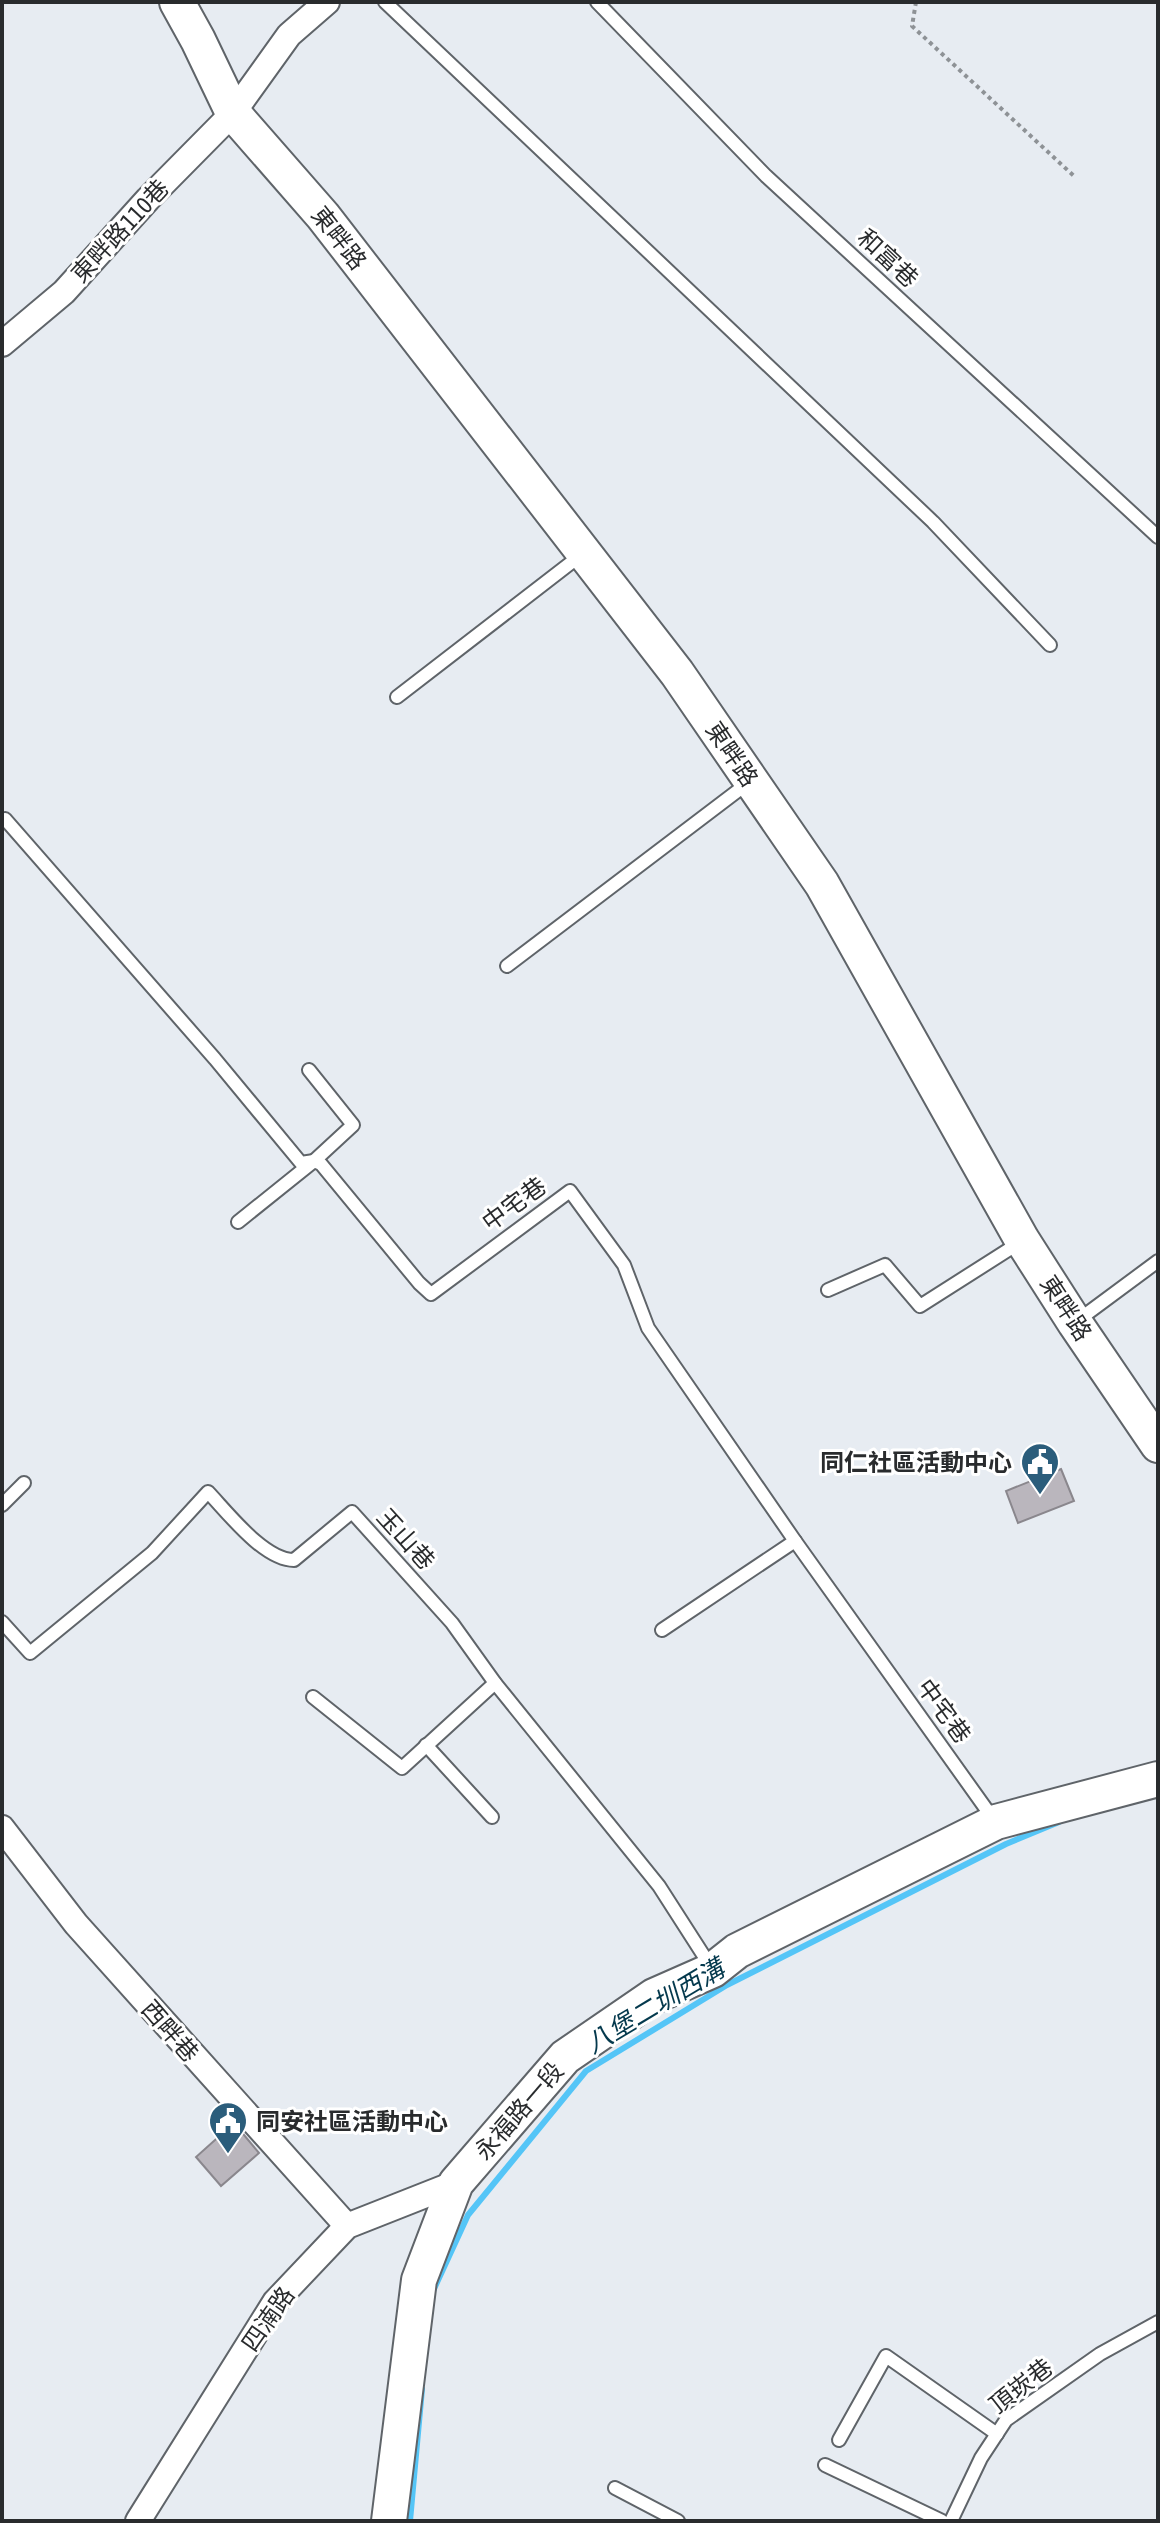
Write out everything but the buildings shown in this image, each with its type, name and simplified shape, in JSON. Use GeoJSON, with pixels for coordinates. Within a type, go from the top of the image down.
{"type":"FeatureCollection","features":[{"type":"Feature","properties":{"kind":"street","name":"東畔路"},"geometry":{"type":"LineString","coordinates":[[177,2],[233,113],[323,216],[677,673],[822,884],[1022,1240],[1158,1445]]}},
{"type":"Feature","properties":{"kind":"street"},"geometry":{"type":"LineString","coordinates":[[233,113],[289,35],[327,2]]}},
{"type":"Feature","properties":{"kind":"street","name":"東畔路110巷"},"geometry":{"type":"LineString","coordinates":[[2,344],[64,292],[148,199],[233,113]]}},
{"type":"Feature","properties":{"kind":"street","name":"永福路一段"},"geometry":{"type":"LineString","coordinates":[[389,2521],[419,2280],[456,2183],[565,2057],[654,1996],[713,1970],[737,1951],[996,1822],[1158,1779]]}},
{"type":"Feature","properties":{"kind":"street","name":"西畔巷"},"geometry":{"type":"LineString","coordinates":[[2,1828],[76,1924],[347,2226]]}},
{"type":"Feature","properties":{"kind":"street","name":"四湳路"},"geometry":{"type":"LineString","coordinates":[[138,2521],[275,2302],[347,2226],[456,2183]]}},
{"type":"Feature","properties":{"kind":"lane"},"geometry":{"type":"LineString","coordinates":[[385,2],[933,522],[1050,645]]}},
{"type":"Feature","properties":{"kind":"lane","name":"和富巷"},"geometry":{"type":"LineString","coordinates":[[597,2],[766,176],[1158,537]]}},
{"type":"Feature","properties":{"kind":"lane"},"geometry":{"type":"LineString","coordinates":[[397,697],[584,553]]}},
{"type":"Feature","properties":{"kind":"lane"},"geometry":{"type":"LineString","coordinates":[[507,966],[751,781]]}},
{"type":"Feature","properties":{"kind":"lane","name":"中宅巷"},"geometry":{"type":"LineString","coordinates":[[2,820],[5,819],[215,1059],[301,1163],[314,1161],[321,1164],[431,1294],[570,1191],[624,1265],[648,1328],[795,1541],[996,1822]]}},
{"type":"Feature","properties":{"kind":"lane"},"geometry":{"type":"LineString","coordinates":[[238,1222],[353,1125],[309,1070]]}},
{"type":"Feature","properties":{"kind":"lane"},"geometry":{"type":"LineString","coordinates":[[828,1290],[885,1265],[920,1306],[1022,1240]]}},
{"type":"Feature","properties":{"kind":"lane"},"geometry":{"type":"LineString","coordinates":[[1075,1323],[1158,1261]]}},
{"type":"Feature","properties":{"kind":"lane"},"geometry":{"type":"LineString","coordinates":[[2,1505],[24,1483]]}},
{"type":"Feature","properties":{"kind":"lane","name":"玉山巷"},"geometry":{"type":"LineString","coordinates":[[2,1622],[30,1653],[152,1553],[208,1492],[250,1537],[284,1560],[294,1560],[352,1512],[452,1623],[495,1683],[659,1886],[713,1970]]}},
{"type":"Feature","properties":{"kind":"lane"},"geometry":{"type":"LineString","coordinates":[[662,1630],[795,1541]]}},
{"type":"Feature","properties":{"kind":"lane"},"geometry":{"type":"LineString","coordinates":[[313,1697],[402,1768],[495,1683]]}},
{"type":"Feature","properties":{"kind":"lane"},"geometry":{"type":"LineString","coordinates":[[426,1745],[492,1817]]}},
{"type":"Feature","properties":{"kind":"lane","name":"頂崁巷"},"geometry":{"type":"LineString","coordinates":[[951,2521],[981,2458],[1006,2420],[1100,2354],[1158,2322]]}},
{"type":"Feature","properties":{"kind":"lane"},"geometry":{"type":"LineString","coordinates":[[839,2440],[886,2356],[997,2434]]}},
{"type":"Feature","properties":{"kind":"lane"},"geometry":{"type":"LineString","coordinates":[[825,2465],[942,2521]]}},
{"type":"Feature","properties":{"kind":"lane"},"geometry":{"type":"LineString","coordinates":[[615,2488],[678,2521]]}},
{"type":"Feature","properties":{"kind":"path"},"geometry":{"type":"LineString","coordinates":[[916,2],[912,26],[1075,177]]}},
{"type":"Feature","properties":{"kind":"waterway","name":"八堡二圳西溝"},"geometry":{"type":"LineString","coordinates":[[433,2291],[468,2215],[586,2071],[727,1985],[1006,1844],[1059,1822]]}},
{"type":"Feature","properties":{"kind":"waterway","name":"八堡二圳西溝"},"geometry":{"type":"LineString","coordinates":[[410,2521],[422,2389]]}},
{"type":"Feature","properties":{"kind":"place","name":"同仁社區活動中心"},"geometry":{"type":"Point","coordinates":[1040,1496]}},
{"type":"Feature","properties":{"kind":"place","name":"同安社區活動中心"},"geometry":{"type":"Point","coordinates":[228,2155]}}]}
